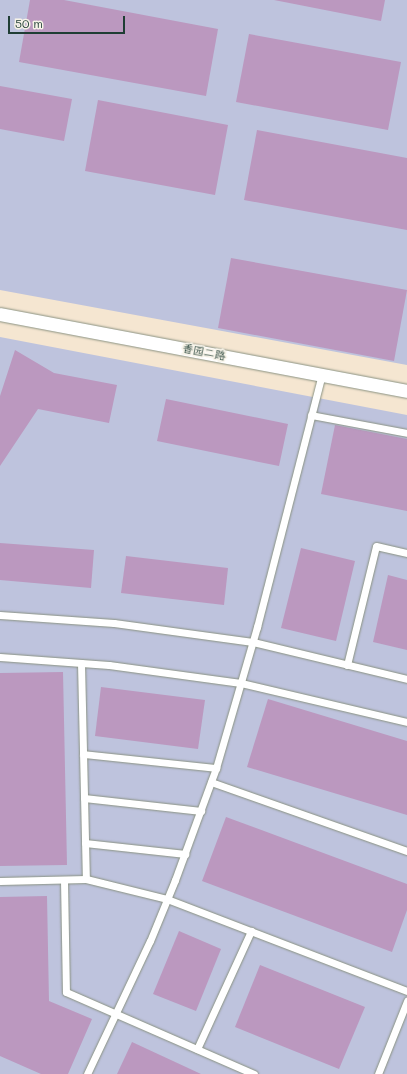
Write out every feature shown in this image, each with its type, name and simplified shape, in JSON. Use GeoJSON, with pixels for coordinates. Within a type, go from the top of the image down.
{"type":"FeatureCollection","features":[{"type":"Feature","properties":{"kind":"street","name":"香园二路"},"geometry":{"type":"LineString","coordinates":[[0,314],[407,391]]}},
{"type":"Feature","properties":{"kind":"lane"},"geometry":{"type":"LineString","coordinates":[[87,1074],[117,1014],[167,899],[216,768],[242,683],[322,374]]}},
{"type":"Feature","properties":{"kind":"lane"},"geometry":{"type":"LineString","coordinates":[[311,415],[407,433]]}},
{"type":"Feature","properties":{"kind":"lane"},"geometry":{"type":"LineString","coordinates":[[347,665],[376,546],[407,553]]}},
{"type":"Feature","properties":{"kind":"lane"},"geometry":{"type":"LineString","coordinates":[[0,615],[114,623],[253,642],[407,679]]}},
{"type":"Feature","properties":{"kind":"lane"},"geometry":{"type":"LineString","coordinates":[[0,657],[170,672],[242,683],[407,722]]}},
{"type":"Feature","properties":{"kind":"lane"},"geometry":{"type":"LineString","coordinates":[[81,663],[86,879]]}},
{"type":"Feature","properties":{"kind":"lane"},"geometry":{"type":"LineString","coordinates":[[83,754],[216,768]]}},
{"type":"Feature","properties":{"kind":"lane"},"geometry":{"type":"LineString","coordinates":[[211,782],[407,851]]}},
{"type":"Feature","properties":{"kind":"lane"},"geometry":{"type":"LineString","coordinates":[[84,798],[201,811]]}},
{"type":"Feature","properties":{"kind":"lane"},"geometry":{"type":"LineString","coordinates":[[86,843],[185,854]]}},
{"type":"Feature","properties":{"kind":"lane"},"geometry":{"type":"LineString","coordinates":[[0,881],[86,879],[167,899],[407,991]]}},
{"type":"Feature","properties":{"kind":"lane"},"geometry":{"type":"LineString","coordinates":[[64,880],[66,992],[254,1074]]}},
{"type":"Feature","properties":{"kind":"lane"},"geometry":{"type":"LineString","coordinates":[[197,1049],[251,931]]}},
{"type":"Feature","properties":{"kind":"lane"},"geometry":{"type":"LineString","coordinates":[[378,1074],[407,1001]]}},
{"type":"Feature","properties":{"kind":"shaded area"},"geometry":{"type":"Polygon","coordinates":[[[0,0],[407,0],[407,365],[0,290],[0,0]]]}},
{"type":"Feature","properties":{"kind":"shaded area"},"geometry":{"type":"Polygon","coordinates":[[[0,337],[407,415],[407,1074],[0,1074],[0,337]]]}},
{"type":"Feature","properties":{"kind":"building"},"geometry":{"type":"Polygon","coordinates":[[[30,0],[64,0],[218,29],[206,96],[19,62],[30,0]]]}},
{"type":"Feature","properties":{"kind":"building"},"geometry":{"type":"Polygon","coordinates":[[[274,0],[385,0],[381,21],[274,0]]]}},
{"type":"Feature","properties":{"kind":"building"},"geometry":{"type":"Polygon","coordinates":[[[249,34],[401,62],[388,130],[236,102],[249,34]]]}},
{"type":"Feature","properties":{"kind":"building"},"geometry":{"type":"Polygon","coordinates":[[[0,86],[72,99],[64,141],[0,129],[0,86]]]}},
{"type":"Feature","properties":{"kind":"building"},"geometry":{"type":"Polygon","coordinates":[[[98,100],[228,125],[215,195],[85,171],[98,100]]]}},
{"type":"Feature","properties":{"kind":"building"},"geometry":{"type":"Polygon","coordinates":[[[257,130],[407,158],[407,230],[244,200],[257,130]]]}},
{"type":"Feature","properties":{"kind":"building"},"geometry":{"type":"Polygon","coordinates":[[[231,258],[407,290],[394,361],[218,328],[231,258]]]}},
{"type":"Feature","properties":{"kind":"building"},"geometry":{"type":"Polygon","coordinates":[[[15,350],[54,373],[117,385],[109,423],[38,409],[0,466],[0,396],[15,350]]]}},
{"type":"Feature","properties":{"kind":"building"},"geometry":{"type":"Polygon","coordinates":[[[166,399],[288,424],[279,466],[157,441],[166,399]]]}},
{"type":"Feature","properties":{"kind":"building"},"geometry":{"type":"Polygon","coordinates":[[[335,425],[407,439],[407,511],[321,494],[335,425]]]}},
{"type":"Feature","properties":{"kind":"building"},"geometry":{"type":"Polygon","coordinates":[[[0,543],[94,550],[91,588],[0,580],[0,543]]]}},
{"type":"Feature","properties":{"kind":"building"},"geometry":{"type":"Polygon","coordinates":[[[301,548],[355,561],[336,641],[281,628],[301,548]]]}},
{"type":"Feature","properties":{"kind":"building"},"geometry":{"type":"Polygon","coordinates":[[[126,556],[228,568],[224,605],[121,593],[126,556]]]}},
{"type":"Feature","properties":{"kind":"building"},"geometry":{"type":"Polygon","coordinates":[[[388,575],[407,580],[407,650],[373,642],[388,575]]]}},
{"type":"Feature","properties":{"kind":"building"},"geometry":{"type":"Polygon","coordinates":[[[63,672],[67,865],[0,866],[0,673],[63,672]]]}},
{"type":"Feature","properties":{"kind":"building"},"geometry":{"type":"Polygon","coordinates":[[[101,687],[205,700],[198,749],[95,736],[101,687]]]}},
{"type":"Feature","properties":{"kind":"building"},"geometry":{"type":"Polygon","coordinates":[[[268,699],[407,741],[407,815],[247,767],[268,699]]]}},
{"type":"Feature","properties":{"kind":"building"},"geometry":{"type":"Polygon","coordinates":[[[226,817],[407,884],[407,910],[392,952],[202,881],[226,817]]]}},
{"type":"Feature","properties":{"kind":"building"},"geometry":{"type":"Polygon","coordinates":[[[47,896],[49,1001],[92,1019],[68,1074],[41,1074],[0,1056],[0,897],[47,896]]]}},
{"type":"Feature","properties":{"kind":"building"},"geometry":{"type":"Polygon","coordinates":[[[179,931],[221,949],[196,1011],[153,994],[179,931]]]}},
{"type":"Feature","properties":{"kind":"building"},"geometry":{"type":"Polygon","coordinates":[[[260,965],[365,1007],[339,1069],[235,1027],[260,965]]]}},
{"type":"Feature","properties":{"kind":"building"},"geometry":{"type":"Polygon","coordinates":[[[132,1042],[201,1074],[117,1074],[132,1042]]]}}]}
